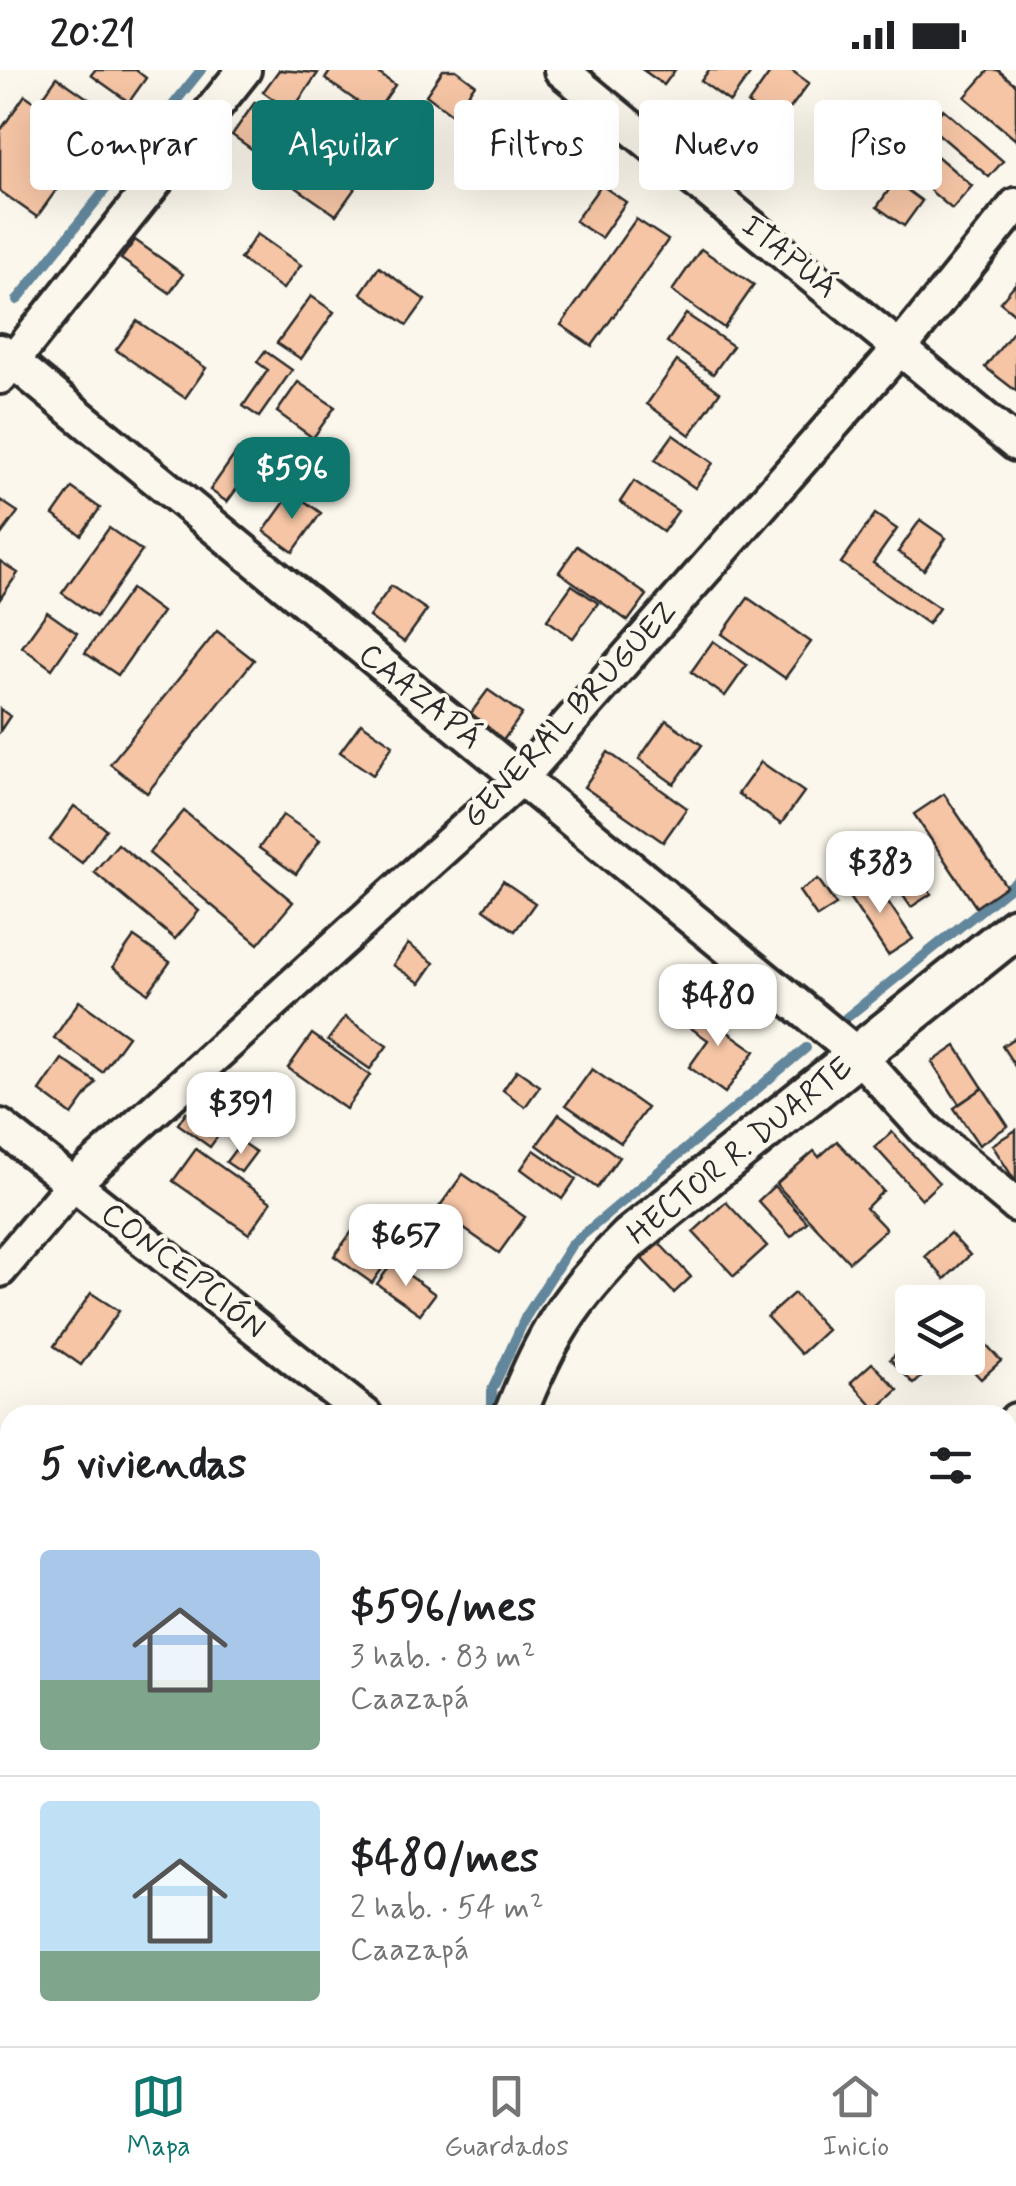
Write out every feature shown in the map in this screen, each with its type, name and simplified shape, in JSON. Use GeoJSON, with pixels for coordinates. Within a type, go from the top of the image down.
{"type":"FeatureCollection","features":[{"type":"Feature","properties":{"kind":"street"},"geometry":{"type":"LineString","coordinates":[[4,363],[244,70]]}},
{"type":"Feature","properties":{"kind":"street","name":"ITAPUÁ"},"geometry":{"type":"LineString","coordinates":[[561,70],[1016,444]]}},
{"type":"Feature","properties":{"kind":"street","name":"GENERAL BRUGUEZ"},"geometry":{"type":"LineString","coordinates":[[0,1270],[73,1184],[520,778],[900,348],[1016,206]]}},
{"type":"Feature","properties":{"kind":"street","name":"CAAZAPÁ"},"geometry":{"type":"LineString","coordinates":[[4,363],[858,1056],[926,1130],[1016,1205]]}},
{"type":"Feature","properties":{"kind":"street","name":"HECTOR R. DUARTE"},"geometry":{"type":"LineString","coordinates":[[519,1405],[541,1348],[583,1285],[630,1238],[1016,928]]}},
{"type":"Feature","properties":{"kind":"street","name":"CONCEPCIÓN"},"geometry":{"type":"LineString","coordinates":[[0,1126],[352,1405]]}},
{"type":"Feature","properties":{"kind":"building"},"geometry":{"type":"Polygon","coordinates":[[[95,70],[136,70],[146,78],[130,100],[126,100],[91,75],[95,70]]]}},
{"type":"Feature","properties":{"kind":"building"},"geometry":{"type":"Polygon","coordinates":[[[279,70],[318,73],[299,100],[274,100],[263,92],[279,70]]]}},
{"type":"Feature","properties":{"kind":"building"},"geometry":{"type":"Polygon","coordinates":[[[331,70],[374,70],[395,85],[385,100],[355,100],[325,79],[331,70]]]}},
{"type":"Feature","properties":{"kind":"building"},"geometry":{"type":"Polygon","coordinates":[[[443,70],[456,70],[475,84],[464,100],[454,100],[453,115],[426,95],[443,70]]]}},
{"type":"Feature","properties":{"kind":"building"},"geometry":{"type":"Polygon","coordinates":[[[643,70],[675,70],[664,85],[643,70]]]}},
{"type":"Feature","properties":{"kind":"building"},"geometry":{"type":"Polygon","coordinates":[[[709,70],[753,70],[731,100],[701,81],[709,70]]]}},
{"type":"Feature","properties":{"kind":"building"},"geometry":{"type":"Polygon","coordinates":[[[772,70],[791,70],[809,83],[794,103],[794,100],[751,100],[772,70]]]}},
{"type":"Feature","properties":{"kind":"building"},"geometry":{"type":"Polygon","coordinates":[[[989,70],[998,70],[1016,85],[1016,140],[965,97],[989,70]]]}},
{"type":"Feature","properties":{"kind":"building"},"geometry":{"type":"Polygon","coordinates":[[[57,77],[90,100],[47,100],[43,97],[57,77]]]}},
{"type":"Feature","properties":{"kind":"building"},"geometry":{"type":"Polygon","coordinates":[[[25,95],[32,100],[30,190],[56,190],[37,217],[0,191],[0,131],[25,95]]]}},
{"type":"Feature","properties":{"kind":"building"},"geometry":{"type":"Polygon","coordinates":[[[252,106],[252,149],[232,135],[252,106]]]}},
{"type":"Feature","properties":{"kind":"building"},"geometry":{"type":"Polygon","coordinates":[[[942,110],[1003,161],[989,177],[942,137],[942,110]]]}},
{"type":"Feature","properties":{"kind":"building"},"geometry":{"type":"Polygon","coordinates":[[[942,160],[972,186],[952,209],[930,190],[942,190],[942,160]]]}},
{"type":"Feature","properties":{"kind":"building"},"geometry":{"type":"Polygon","coordinates":[[[300,190],[354,190],[336,215],[300,190]]]}},
{"type":"Feature","properties":{"kind":"building"},"geometry":{"type":"Polygon","coordinates":[[[597,190],[608,190],[626,202],[601,238],[575,221],[597,190]]]}},
{"type":"Feature","properties":{"kind":"building"},"geometry":{"type":"Polygon","coordinates":[[[889,190],[907,190],[922,201],[904,226],[877,207],[889,190]]]}},
{"type":"Feature","properties":{"kind":"building"},"geometry":{"type":"Polygon","coordinates":[[[636,219],[668,240],[592,346],[561,325],[636,219]]]}},
{"type":"Feature","properties":{"kind":"building"},"geometry":{"type":"Polygon","coordinates":[[[257,234],[301,265],[283,289],[240,259],[257,234]]]}},
{"type":"Feature","properties":{"kind":"building"},"geometry":{"type":"Polygon","coordinates":[[[135,240],[183,274],[170,293],[121,259],[135,240]]]}},
{"type":"Feature","properties":{"kind":"building"},"geometry":{"type":"Polygon","coordinates":[[[701,249],[754,285],[724,328],[672,291],[701,249]]]}},
{"type":"Feature","properties":{"kind":"building"},"geometry":{"type":"Polygon","coordinates":[[[379,267],[425,300],[407,325],[361,293],[379,267]]]}},
{"type":"Feature","properties":{"kind":"building"},"geometry":{"type":"Polygon","coordinates":[[[1016,283],[1016,315],[1000,302],[1016,283]]]}},
{"type":"Feature","properties":{"kind":"building"},"geometry":{"type":"Polygon","coordinates":[[[311,296],[334,312],[301,359],[277,343],[311,296]]]}},
{"type":"Feature","properties":{"kind":"building"},"geometry":{"type":"Polygon","coordinates":[[[686,314],[733,346],[713,374],[667,342],[686,314]]]}},
{"type":"Feature","properties":{"kind":"building"},"geometry":{"type":"Polygon","coordinates":[[[137,321],[206,368],[185,398],[116,350],[137,321]]]}},
{"type":"Feature","properties":{"kind":"building"},"geometry":{"type":"Polygon","coordinates":[[[1013,332],[1016,335],[1016,391],[985,367],[1013,332]]]}},
{"type":"Feature","properties":{"kind":"building"},"geometry":{"type":"Polygon","coordinates":[[[265,351],[292,370],[259,417],[243,406],[268,370],[257,362],[265,351]]]}},
{"type":"Feature","properties":{"kind":"building"},"geometry":{"type":"Polygon","coordinates":[[[677,361],[720,392],[690,435],[647,404],[677,361]]]}},
{"type":"Feature","properties":{"kind":"building"},"geometry":{"type":"Polygon","coordinates":[[[298,382],[335,407],[313,438],[277,412],[298,382]]]}},
{"type":"Feature","properties":{"kind":"building"},"geometry":{"type":"Polygon","coordinates":[[[673,435],[713,463],[695,488],[655,460],[673,435]]]}},
{"type":"Feature","properties":{"kind":"building"},"geometry":{"type":"Polygon","coordinates":[[[238,450],[256,463],[227,502],[210,490],[238,450]]]}},
{"type":"Feature","properties":{"kind":"building"},"geometry":{"type":"Polygon","coordinates":[[[259,465],[279,479],[266,498],[245,484],[259,465]]]}},
{"type":"Feature","properties":{"kind":"building"},"geometry":{"type":"Polygon","coordinates":[[[634,481],[678,511],[663,532],[620,502],[634,481]]]}},
{"type":"Feature","properties":{"kind":"building"},"geometry":{"type":"Polygon","coordinates":[[[72,488],[100,508],[81,535],[53,515],[72,488]]]}},
{"type":"Feature","properties":{"kind":"building"},"geometry":{"type":"Polygon","coordinates":[[[292,492],[321,513],[293,552],[264,531],[292,492]]]}},
{"type":"Feature","properties":{"kind":"building"},"geometry":{"type":"Polygon","coordinates":[[[0,500],[18,512],[0,536],[0,500]]]}},
{"type":"Feature","properties":{"kind":"building"},"geometry":{"type":"Polygon","coordinates":[[[875,514],[897,529],[873,563],[939,608],[928,624],[841,563],[875,514]]]}},
{"type":"Feature","properties":{"kind":"building"},"geometry":{"type":"Polygon","coordinates":[[[920,520],[946,538],[924,570],[898,552],[920,520]]]}},
{"type":"Feature","properties":{"kind":"building"},"geometry":{"type":"Polygon","coordinates":[[[109,528],[142,551],[96,617],[62,593],[109,528]]]}},
{"type":"Feature","properties":{"kind":"building"},"geometry":{"type":"Polygon","coordinates":[[[577,546],[647,595],[628,621],[559,572],[577,546]]]}},
{"type":"Feature","properties":{"kind":"building"},"geometry":{"type":"Polygon","coordinates":[[[0,561],[18,573],[0,599],[0,561]]]}},
{"type":"Feature","properties":{"kind":"building"},"geometry":{"type":"Polygon","coordinates":[[[572,585],[598,603],[573,638],[547,620],[572,585]]]}},
{"type":"Feature","properties":{"kind":"building"},"geometry":{"type":"Polygon","coordinates":[[[391,586],[427,610],[404,642],[369,617],[391,586]]]}},
{"type":"Feature","properties":{"kind":"building"},"geometry":{"type":"Polygon","coordinates":[[[131,589],[162,612],[118,675],[85,653],[131,589]]]}},
{"type":"Feature","properties":{"kind":"building"},"geometry":{"type":"Polygon","coordinates":[[[748,598],[811,642],[785,678],[722,634],[748,598]]]}},
{"type":"Feature","properties":{"kind":"building"},"geometry":{"type":"Polygon","coordinates":[[[47,612],[77,633],[52,669],[22,647],[47,612]]]}},
{"type":"Feature","properties":{"kind":"building"},"geometry":{"type":"Polygon","coordinates":[[[217,631],[254,660],[147,793],[110,764],[217,631]]]}},
{"type":"Feature","properties":{"kind":"building"},"geometry":{"type":"Polygon","coordinates":[[[713,641],[747,665],[725,696],[691,672],[713,641]]]}},
{"type":"Feature","properties":{"kind":"building"},"geometry":{"type":"Polygon","coordinates":[[[488,690],[522,714],[502,742],[468,717],[488,690]]]}},
{"type":"Feature","properties":{"kind":"building"},"geometry":{"type":"Polygon","coordinates":[[[0,709],[10,716],[0,731],[0,709]]]}},
{"type":"Feature","properties":{"kind":"building"},"geometry":{"type":"Polygon","coordinates":[[[666,720],[702,745],[674,784],[639,759],[666,720]]]}},
{"type":"Feature","properties":{"kind":"building"},"geometry":{"type":"Polygon","coordinates":[[[361,723],[393,745],[373,775],[340,752],[361,723]]]}},
{"type":"Feature","properties":{"kind":"building"},"geometry":{"type":"Polygon","coordinates":[[[608,752],[687,808],[663,842],[584,787],[608,752]]]}},
{"type":"Feature","properties":{"kind":"building"},"geometry":{"type":"Polygon","coordinates":[[[761,762],[804,792],[781,824],[738,794],[761,762]]]}},
{"type":"Feature","properties":{"kind":"building"},"geometry":{"type":"Polygon","coordinates":[[[944,794],[1006,886],[976,907],[914,814],[944,794]]]}},
{"type":"Feature","properties":{"kind":"building"},"geometry":{"type":"Polygon","coordinates":[[[74,806],[106,829],[82,863],[50,840],[74,806]]]}},
{"type":"Feature","properties":{"kind":"building"},"geometry":{"type":"Polygon","coordinates":[[[184,811],[293,902],[258,944],[149,853],[184,811]]]}},
{"type":"Feature","properties":{"kind":"building"},"geometry":{"type":"Polygon","coordinates":[[[283,815],[320,840],[296,874],[259,848],[283,815]]]}},
{"type":"Feature","properties":{"kind":"building"},"geometry":{"type":"Polygon","coordinates":[[[118,844],[199,911],[175,939],[94,872],[118,844]]]}},
{"type":"Feature","properties":{"kind":"building"},"geometry":{"type":"Polygon","coordinates":[[[901,850],[931,894],[911,907],[881,864],[901,850]]]}},
{"type":"Feature","properties":{"kind":"building"},"geometry":{"type":"Polygon","coordinates":[[[872,878],[913,939],[888,955],[847,894],[872,878]]]}},
{"type":"Feature","properties":{"kind":"building"},"geometry":{"type":"Polygon","coordinates":[[[818,879],[836,905],[817,917],[799,891],[818,879]]]}},
{"type":"Feature","properties":{"kind":"building"},"geometry":{"type":"Polygon","coordinates":[[[503,881],[535,903],[515,931],[484,909],[503,881]]]}},
{"type":"Feature","properties":{"kind":"building"},"geometry":{"type":"Polygon","coordinates":[[[134,937],[170,962],[148,993],[113,967],[134,937]]]}},
{"type":"Feature","properties":{"kind":"building"},"geometry":{"type":"Polygon","coordinates":[[[408,944],[434,963],[420,983],[393,965],[408,944]]]}},
{"type":"Feature","properties":{"kind":"building"},"geometry":{"type":"Polygon","coordinates":[[[707,1000],[727,1014],[718,1025],[755,1051],[725,1093],[689,1067],[708,1040],[688,1026],[707,1000]]]}},
{"type":"Feature","properties":{"kind":"building"},"geometry":{"type":"Polygon","coordinates":[[[79,1001],[128,1036],[102,1072],[54,1038],[79,1001]]]}},
{"type":"Feature","properties":{"kind":"building"},"geometry":{"type":"Polygon","coordinates":[[[345,1017],[387,1046],[370,1069],[328,1040],[345,1017]]]}},
{"type":"Feature","properties":{"kind":"building"},"geometry":{"type":"Polygon","coordinates":[[[312,1034],[370,1075],[346,1109],[288,1068],[312,1034]]]}},
{"type":"Feature","properties":{"kind":"building"},"geometry":{"type":"Polygon","coordinates":[[[1016,1037],[1016,1068],[1002,1046],[1016,1037]]]}},
{"type":"Feature","properties":{"kind":"building"},"geometry":{"type":"Polygon","coordinates":[[[956,1046],[983,1088],[959,1104],[932,1062],[956,1046]]]}},
{"type":"Feature","properties":{"kind":"building"},"geometry":{"type":"Polygon","coordinates":[[[62,1059],[96,1082],[72,1115],[40,1091],[62,1059]]]}},
{"type":"Feature","properties":{"kind":"building"},"geometry":{"type":"Polygon","coordinates":[[[592,1069],[647,1108],[621,1143],[566,1105],[592,1069]]]}},
{"type":"Feature","properties":{"kind":"building"},"geometry":{"type":"Polygon","coordinates":[[[517,1070],[540,1086],[525,1107],[503,1090],[517,1070]]]}},
{"type":"Feature","properties":{"kind":"building"},"geometry":{"type":"Polygon","coordinates":[[[983,1088],[1008,1126],[979,1145],[954,1108],[983,1088]]]}},
{"type":"Feature","properties":{"kind":"building"},"geometry":{"type":"Polygon","coordinates":[[[213,1105],[231,1118],[210,1147],[178,1124],[186,1112],[201,1123],[213,1105]]]}},
{"type":"Feature","properties":{"kind":"building"},"geometry":{"type":"Polygon","coordinates":[[[559,1114],[619,1157],[597,1188],[537,1145],[559,1114]]]}},
{"type":"Feature","properties":{"kind":"building"},"geometry":{"type":"Polygon","coordinates":[[[1016,1130],[1016,1180],[1015,1181],[992,1145],[1016,1130]]]}},
{"type":"Feature","properties":{"kind":"building"},"geometry":{"type":"Polygon","coordinates":[[[892,1132],[939,1183],[922,1199],[875,1147],[892,1132]]]}},
{"type":"Feature","properties":{"kind":"building"},"geometry":{"type":"Polygon","coordinates":[[[837,1141],[883,1191],[866,1208],[886,1229],[849,1262],[776,1184],[814,1151],[819,1157],[837,1141]]]}},
{"type":"Feature","properties":{"kind":"building"},"geometry":{"type":"Polygon","coordinates":[[[241,1142],[256,1152],[241,1172],[226,1162],[241,1142]]]}},
{"type":"Feature","properties":{"kind":"building"},"geometry":{"type":"Polygon","coordinates":[[[196,1149],[271,1202],[249,1234],[173,1181],[196,1149]]]}},
{"type":"Feature","properties":{"kind":"building"},"geometry":{"type":"Polygon","coordinates":[[[534,1150],[576,1179],[562,1199],[521,1169],[534,1150]]]}},
{"type":"Feature","properties":{"kind":"building"},"geometry":{"type":"Polygon","coordinates":[[[463,1174],[525,1217],[499,1253],[437,1210],[463,1174]]]}},
{"type":"Feature","properties":{"kind":"building"},"geometry":{"type":"Polygon","coordinates":[[[774,1186],[807,1222],[791,1237],[758,1201],[774,1186]]]}},
{"type":"Feature","properties":{"kind":"building"},"geometry":{"type":"Polygon","coordinates":[[[726,1202],[767,1246],[734,1276],[693,1232],[726,1202]]]}},
{"type":"Feature","properties":{"kind":"building"},"geometry":{"type":"Polygon","coordinates":[[[356,1226],[393,1253],[372,1283],[334,1256],[356,1226]]]}},
{"type":"Feature","properties":{"kind":"building"},"geometry":{"type":"Polygon","coordinates":[[[950,1233],[970,1255],[945,1279],[925,1256],[950,1233]]]}},
{"type":"Feature","properties":{"kind":"building"},"geometry":{"type":"Polygon","coordinates":[[[659,1243],[691,1277],[674,1293],[642,1259],[659,1243]]]}},
{"type":"Feature","properties":{"kind":"building"},"geometry":{"type":"Polygon","coordinates":[[[392,1263],[435,1294],[420,1314],[377,1284],[392,1263]]]}},
{"type":"Feature","properties":{"kind":"building"},"geometry":{"type":"Polygon","coordinates":[[[91,1293],[119,1311],[81,1365],[54,1346],[91,1293]]]}},
{"type":"Feature","properties":{"kind":"building"},"geometry":{"type":"Polygon","coordinates":[[[794,1293],[827,1330],[801,1354],[767,1317],[794,1293]]]}},
{"type":"Feature","properties":{"kind":"building"},"geometry":{"type":"Polygon","coordinates":[[[985,1343],[1001,1361],[981,1379],[977,1375],[985,1375],[985,1343]]]}},
{"type":"Feature","properties":{"kind":"building"},"geometry":{"type":"Polygon","coordinates":[[[872,1363],[898,1390],[882,1405],[872,1405],[851,1382],[872,1363]]]}},
{"type":"Feature","properties":{"kind":"building"},"geometry":{"type":"Polygon","coordinates":[[[905,1375],[924,1375],[914,1384],[905,1375]]]}},
{"type":"Feature","properties":{"kind":"waterway"},"geometry":{"type":"LineString","coordinates":[[17,300],[201,70]]}},
{"type":"Feature","properties":{"kind":"waterway"},"geometry":{"type":"LineString","coordinates":[[846,1018],[1016,882]]}},
{"type":"Feature","properties":{"kind":"waterway"},"geometry":{"type":"LineString","coordinates":[[492,1405],[492,1390],[525,1318],[572,1244],[806,1048]]}}]}
